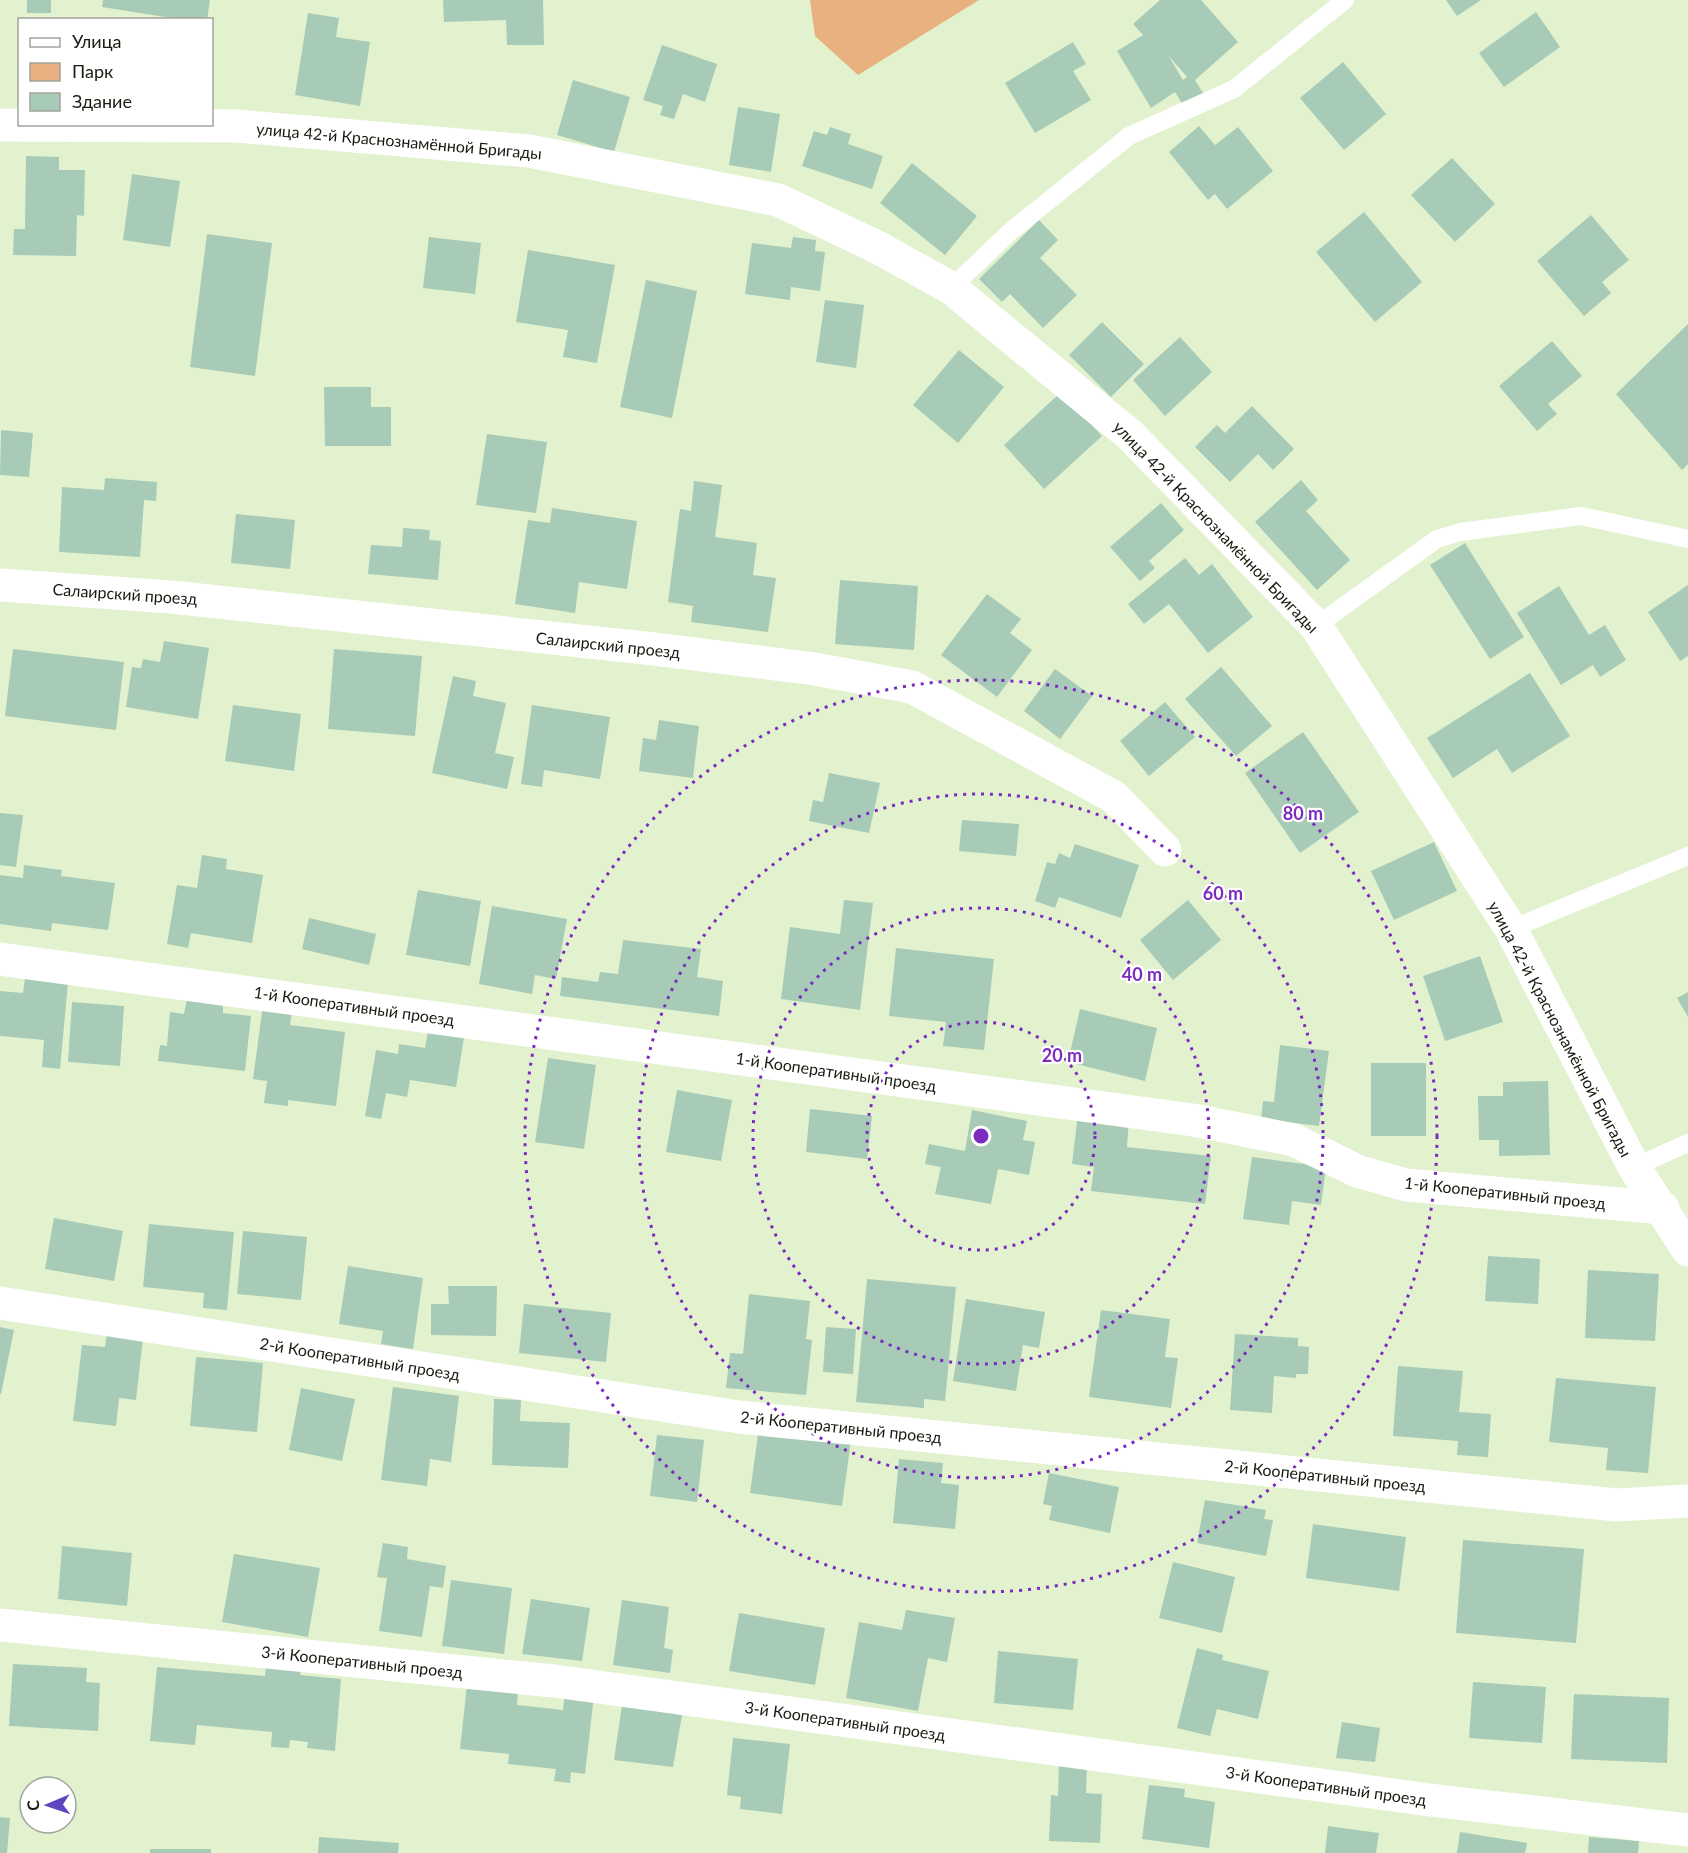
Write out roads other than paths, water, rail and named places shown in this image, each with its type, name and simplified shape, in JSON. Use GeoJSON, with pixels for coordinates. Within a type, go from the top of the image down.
{"type":"FeatureCollection","features":[{"type":"Feature","properties":{"kind":"street","name":"улица 42-й Краснознамённой Бригады"},"geometry":{"type":"LineString","coordinates":[[0,125],[18,125]]}},
{"type":"Feature","properties":{"kind":"street","name":"улица 42-й Краснознамённой Бригады"},"geometry":{"type":"LineString","coordinates":[[213,126],[529,151],[778,200],[877,247],[951,288],[1130,435],[1316,626],[1510,930],[1634,1167],[1663,1208],[1688,1250]]}},
{"type":"Feature","properties":{"kind":"street","name":"Салаирский проезд"},"geometry":{"type":"LineString","coordinates":[[0,585],[172,597],[642,648],[815,669],[912,687],[1114,798],[1165,850]]}},
{"type":"Feature","properties":{"kind":"street","name":"1-й Кооперативный проезд"},"geometry":{"type":"LineString","coordinates":[[0,959],[1193,1120],[1294,1140],[1356,1171],[1406,1185],[1663,1208]]}},
{"type":"Feature","properties":{"kind":"street","name":"2-й Кооперативный проезд"},"geometry":{"type":"LineString","coordinates":[[0,1303],[739,1417],[1617,1505],[1688,1501]]}},
{"type":"Feature","properties":{"kind":"street","name":"3-й Кооперативный проезд"},"geometry":{"type":"LineString","coordinates":[[0,1625],[554,1681],[1430,1800],[1688,1830]]}},
{"type":"Feature","properties":{"kind":"lane"},"geometry":{"type":"LineString","coordinates":[[951,288],[1011,231],[1129,136],[1234,89],[1345,0]]}},
{"type":"Feature","properties":{"kind":"lane"},"geometry":{"type":"LineString","coordinates":[[1316,626],[1437,539],[1460,532],[1581,516],[1688,539]]}},
{"type":"Feature","properties":{"kind":"lane"},"geometry":{"type":"LineString","coordinates":[[1510,930],[1688,855]]}},
{"type":"Feature","properties":{"kind":"lane"},"geometry":{"type":"LineString","coordinates":[[1634,1167],[1688,1143]]}}]}
